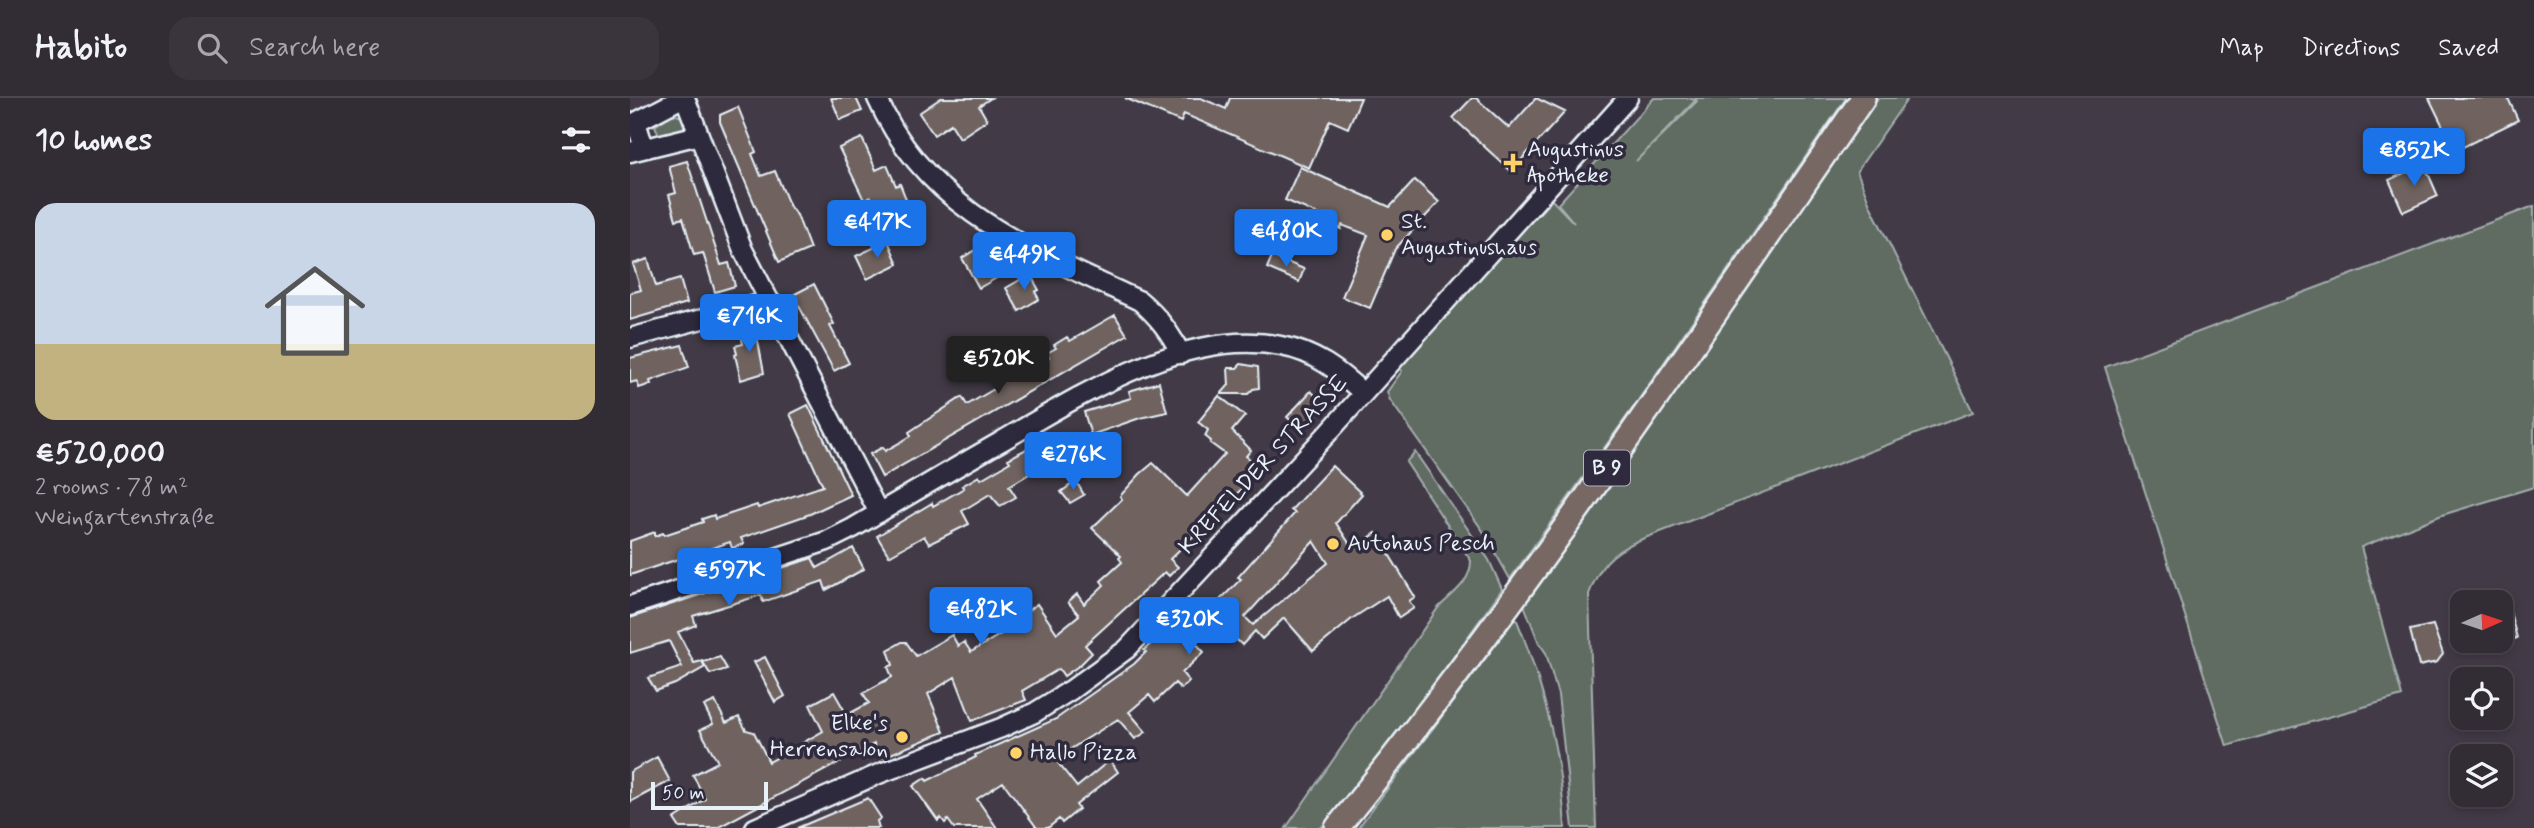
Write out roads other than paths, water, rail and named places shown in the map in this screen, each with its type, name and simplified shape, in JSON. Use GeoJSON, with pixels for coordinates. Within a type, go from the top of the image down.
{"type":"FeatureCollection","features":[{"type":"Feature","properties":{"kind":"main road","name":"B 9"},"geometry":{"type":"LineString","coordinates":[[1337,828],[1395,756],[1567,526],[1863,98]]}},
{"type":"Feature","properties":{"kind":"street"},"geometry":{"type":"LineString","coordinates":[[699,135],[637,150],[636,122],[684,98],[699,135],[743,250],[879,513]]}},
{"type":"Feature","properties":{"kind":"street"},"geometry":{"type":"LineString","coordinates":[[877,98],[908,151],[937,186],[1008,238],[1140,302],[1156,314],[1171,334],[1181,354]]}},
{"type":"Feature","properties":{"kind":"street","name":"KREFELDER STRASSE"},"geometry":{"type":"LineString","coordinates":[[755,828],[891,769],[1034,713],[1127,649],[1363,393],[1628,98]]}},
{"type":"Feature","properties":{"kind":"street"},"geometry":{"type":"LineString","coordinates":[[630,338],[770,301]]}},
{"type":"Feature","properties":{"kind":"street"},"geometry":{"type":"LineString","coordinates":[[630,606],[827,541],[1081,395],[1126,374],[1181,354],[1219,345],[1249,343],[1281,346],[1319,359],[1336,369],[1363,393]]}},
{"type":"Feature","properties":{"kind":"place","name":"Augustinus Apotheke"},"geometry":{"type":"Point","coordinates":[1513,163]}},
{"type":"Feature","properties":{"kind":"place","name":"St. Augustinushaus"},"geometry":{"type":"Point","coordinates":[1387,235]}},
{"type":"Feature","properties":{"kind":"place","name":"Autohaus Pesch"},"geometry":{"type":"Point","coordinates":[1333,544]}},
{"type":"Feature","properties":{"kind":"place","name":"Elke's Herrensalon"},"geometry":{"type":"Point","coordinates":[902,737]}},
{"type":"Feature","properties":{"kind":"place","name":"Hallo Pizza"},"geometry":{"type":"Point","coordinates":[1016,753]}}]}
